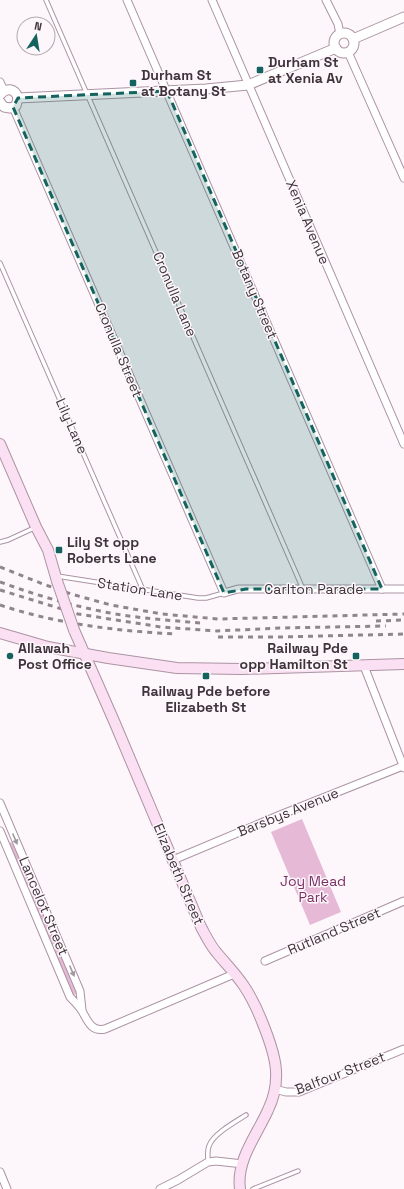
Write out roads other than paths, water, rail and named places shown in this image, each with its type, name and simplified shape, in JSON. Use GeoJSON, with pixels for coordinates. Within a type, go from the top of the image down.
{"type":"FeatureCollection","features":[{"type":"Feature","properties":{"kind":"main road","name":"Elizabeth Street"},"geometry":{"type":"LineString","coordinates":[[0,444],[48,550],[74,630],[201,927],[216,952],[245,987],[253,1000],[272,1048],[275,1062],[276,1089]]}},
{"type":"Feature","properties":{"kind":"main road"},"geometry":{"type":"LineString","coordinates":[[0,633],[48,647],[84,654],[146,664],[201,669],[404,664]]}},
{"type":"Feature","properties":{"kind":"main road"},"geometry":{"type":"LineString","coordinates":[[240,1189],[240,1175],[247,1149],[269,1109],[276,1089]]}},
{"type":"Feature","properties":{"kind":"street","name":"Botany Street"},"geometry":{"type":"LineString","coordinates":[[127,0],[382,589]]}},
{"type":"Feature","properties":{"kind":"street","name":"Xenia Avenue"},"geometry":{"type":"LineString","coordinates":[[212,0],[404,443]]}},
{"type":"Feature","properties":{"kind":"street"},"geometry":{"type":"LineString","coordinates":[[326,0],[338,24],[340,34]]}},
{"type":"Feature","properties":{"kind":"street"},"geometry":{"type":"LineString","coordinates":[[354,39],[404,17]]}},
{"type":"Feature","properties":{"kind":"street"},"geometry":{"type":"LineString","coordinates":[[346,33],[354,39],[353,48],[348,52],[343,53],[336,48],[334,42],[340,34],[346,33]]}},
{"type":"Feature","properties":{"kind":"street"},"geometry":{"type":"LineString","coordinates":[[18,98],[228,88],[248,85],[336,48]]}},
{"type":"Feature","properties":{"kind":"street"},"geometry":{"type":"LineString","coordinates":[[348,52],[404,178]]}},
{"type":"Feature","properties":{"kind":"street"},"geometry":{"type":"LineString","coordinates":[[0,82],[2,93],[10,89],[16,92],[18,98],[17,103],[13,107],[4,107],[0,102]]}},
{"type":"Feature","properties":{"kind":"street","name":"Cronulla Street"},"geometry":{"type":"LineString","coordinates":[[13,107],[224,593]]}},
{"type":"Feature","properties":{"kind":"street","name":"Carlton Parade"},"geometry":{"type":"LineString","coordinates":[[224,593],[238,589],[404,589]]}},
{"type":"Feature","properties":{"kind":"street"},"geometry":{"type":"LineString","coordinates":[[364,666],[404,767]]}},
{"type":"Feature","properties":{"kind":"street","name":"Barsbys Avenue"},"geometry":{"type":"LineString","coordinates":[[173,860],[280,815],[404,767]]}},
{"type":"Feature","properties":{"kind":"street","name":"Lancelot Street"},"geometry":{"type":"LineString","coordinates":[[0,803],[80,991],[82,1010]]}},
{"type":"Feature","properties":{"kind":"street","name":"Lancelot Street"},"geometry":{"type":"LineString","coordinates":[[0,831],[70,997],[82,1010],[88,1022],[96,1029],[105,1029],[234,974]]}},
{"type":"Feature","properties":{"kind":"street","name":"Rutland Street"},"geometry":{"type":"LineString","coordinates":[[265,961],[404,900]]}},
{"type":"Feature","properties":{"kind":"street","name":"Balfour Street"},"geometry":{"type":"LineString","coordinates":[[276,1089],[292,1093],[299,1092],[404,1048]]}},
{"type":"Feature","properties":{"kind":"street"},"geometry":{"type":"LineString","coordinates":[[160,1189],[208,1162],[216,1161],[243,1164]]}},
{"type":"Feature","properties":{"kind":"street"},"geometry":{"type":"LineString","coordinates":[[0,1172],[7,1189]]}},
{"type":"Feature","properties":{"kind":"lane","name":"Cronulla Lane"},"geometry":{"type":"LineString","coordinates":[[46,0],[302,589]]}},
{"type":"Feature","properties":{"kind":"lane","name":"Lily Lane"},"geometry":{"type":"LineString","coordinates":[[0,263],[143,590]]}},
{"type":"Feature","properties":{"kind":"lane"},"geometry":{"type":"LineString","coordinates":[[0,542],[8,540],[36,526]]}},
{"type":"Feature","properties":{"kind":"lane","name":"Station Lane"},"geometry":{"type":"LineString","coordinates":[[56,578],[198,598],[206,598],[224,593]]}},
{"type":"Feature","properties":{"kind":"lane"},"geometry":{"type":"LineString","coordinates":[[208,1162],[207,1150],[213,1139],[246,1115]]}},
{"type":"Feature","properties":{"kind":"lane"},"geometry":{"type":"LineString","coordinates":[[253,1189],[298,1171]]}},
{"type":"Feature","properties":{"kind":"railway"},"geometry":{"type":"LineString","coordinates":[[0,567],[71,594],[111,605],[162,614],[218,619],[404,614]]}},
{"type":"Feature","properties":{"kind":"railway"},"geometry":{"type":"LineString","coordinates":[[0,582],[25,591],[100,611],[137,617],[200,623]]}},
{"type":"Feature","properties":{"kind":"railway"},"geometry":{"type":"LineString","coordinates":[[0,590],[78,614],[161,627],[217,631],[386,626]]}},
{"type":"Feature","properties":{"kind":"railway"},"geometry":{"type":"LineString","coordinates":[[0,605],[22,612],[87,626],[176,634]]}},
{"type":"Feature","properties":{"kind":"railway"},"geometry":{"type":"LineString","coordinates":[[376,621],[404,620]]}},
{"type":"Feature","properties":{"kind":"railway"},"geometry":{"type":"LineString","coordinates":[[218,637],[404,634]]}},
{"type":"Feature","properties":{"kind":"place","name":"Durham St at Xenia Av"},"geometry":{"type":"Point","coordinates":[260,70]}},
{"type":"Feature","properties":{"kind":"place","name":"Durham St at Botany St"},"geometry":{"type":"Point","coordinates":[133,83]}},
{"type":"Feature","properties":{"kind":"place","name":"Lily St opp Roberts Lane"},"geometry":{"type":"Point","coordinates":[59,550]}},
{"type":"Feature","properties":{"kind":"place","name":"Allawah Post Office"},"geometry":{"type":"Point","coordinates":[10,656]}},
{"type":"Feature","properties":{"kind":"place","name":"Railway Pde opp Hamilton St"},"geometry":{"type":"Point","coordinates":[356,656]}},
{"type":"Feature","properties":{"kind":"place","name":"Railway Pde before Elizabeth St"},"geometry":{"type":"Point","coordinates":[206,676]}},
{"type":"Feature","properties":{"kind":"park label","name":"Joy Mead Park"},"geometry":{"type":"Point","coordinates":[313,890]}}]}
